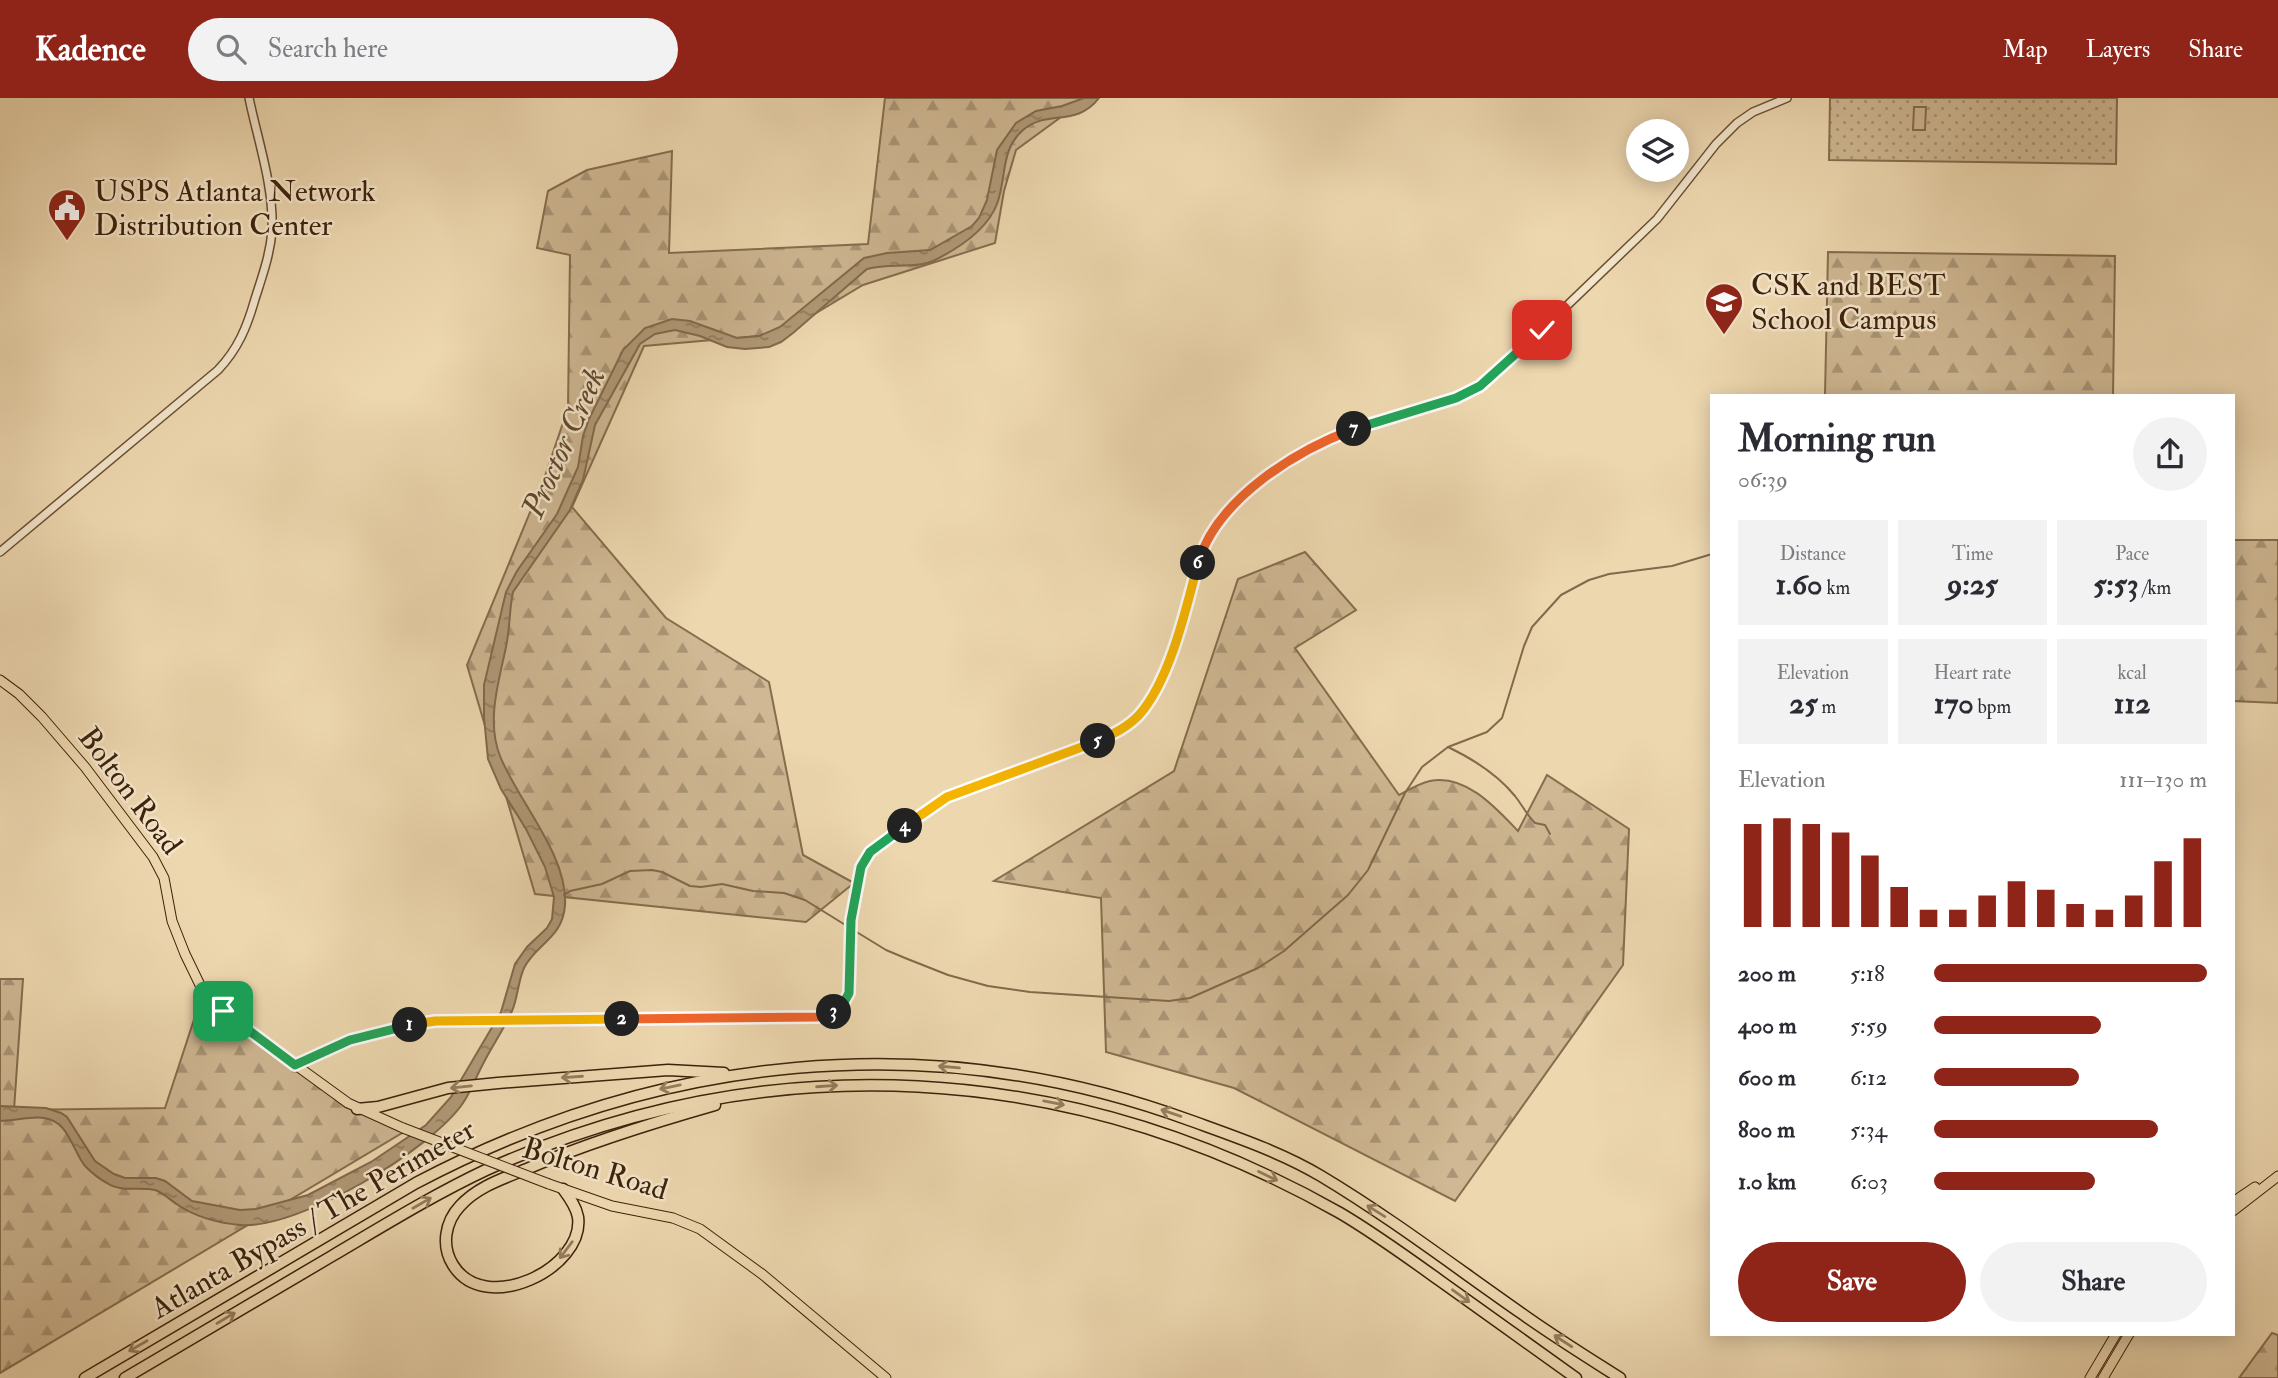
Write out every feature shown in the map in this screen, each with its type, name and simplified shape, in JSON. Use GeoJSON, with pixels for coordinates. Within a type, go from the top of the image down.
{"type":"FeatureCollection","features":[{"type":"Feature","properties":{"kind":"highway","name":"Atlanta Bypass / The Perimeter"},"geometry":{"type":"LineString","coordinates":[[85,1378],[394,1195],[470,1155],[520,1133],[587,1109],[653,1090],[737,1074],[842,1065],[958,1068],[1075,1086],[1170,1112],[1247,1141],[1320,1176],[1402,1227],[1525,1316],[1620,1378]]}},
{"type":"Feature","properties":{"kind":"highway"},"geometry":{"type":"LineString","coordinates":[[357,1109],[378,1107],[449,1088],[498,1083],[668,1070],[737,1074]]}},
{"type":"Feature","properties":{"kind":"highway","name":"Atlanta Bypass / The Perimeter"},"geometry":{"type":"LineString","coordinates":[[125,1378],[401,1215],[486,1171],[563,1139],[630,1117],[697,1102],[759,1092],[841,1085],[990,1092],[1083,1109],[1156,1130],[1239,1161],[1342,1214],[1398,1251],[1574,1378]]}},
{"type":"Feature","properties":{"kind":"highway"},"geometry":{"type":"LineString","coordinates":[[563,1189],[577,1214],[577,1232],[570,1246],[545,1271],[521,1284],[497,1288],[476,1285],[454,1268],[446,1250],[446,1231],[458,1208],[478,1191],[572,1150],[759,1092]]}},
{"type":"Feature","properties":{"kind":"main road","name":"Bolton Road"},"geometry":{"type":"LineString","coordinates":[[0,680],[42,717],[85,767],[153,857],[164,878],[172,921],[201,987],[231,1018],[357,1109],[563,1189],[612,1206],[673,1218],[700,1229],[762,1273],[886,1378]]}},
{"type":"Feature","properties":{"kind":"main road"},"geometry":{"type":"LineString","coordinates":[[2235,1201],[2278,1174]]}},
{"type":"Feature","properties":{"kind":"main road"},"geometry":{"type":"LineString","coordinates":[[2235,1209],[2278,1174]]}},
{"type":"Feature","properties":{"kind":"main road"},"geometry":{"type":"LineString","coordinates":[[2091,1378],[2115,1336]]}},
{"type":"Feature","properties":{"kind":"main road"},"geometry":{"type":"LineString","coordinates":[[2104,1378],[2128,1336]]}},
{"type":"Feature","properties":{"kind":"street"},"geometry":{"type":"LineString","coordinates":[[0,552],[218,370],[237,346],[245,331],[267,262],[272,229],[269,192],[249,98]]}},
{"type":"Feature","properties":{"kind":"street"},"geometry":{"type":"LineString","coordinates":[[295,1065],[332,1047],[377,1031],[435,1021],[817,1017],[831,1014],[842,1006],[849,993],[851,920],[861,867],[870,852],[947,797],[1124,729],[1148,704],[1174,650],[1200,558],[1211,534],[1228,509],[1296,458],[1334,437],[1456,398],[1480,386],[1497,373],[1657,219],[1716,144],[1737,122],[1787,98]]}},
{"type":"Feature","properties":{"kind":"green space"},"geometry":{"type":"Polygon","coordinates":[[[885,98],[1087,98],[1016,150],[1004,191],[995,243],[863,285],[781,334],[644,346],[572,507],[666,618],[769,682],[803,855],[854,883],[806,922],[535,894],[467,665],[545,476],[568,408],[570,255],[537,248],[548,191],[587,170],[672,151],[669,253],[868,244],[885,98]]]}},
{"type":"Feature","properties":{"kind":"green space"},"geometry":{"type":"Polygon","coordinates":[[[1830,98],[2117,98],[2116,164],[1829,160],[1830,98]]]}},
{"type":"Feature","properties":{"kind":"green space"},"geometry":{"type":"Polygon","coordinates":[[[1914,107],[1926,107],[1925,130],[1913,130],[1914,107]]]}},
{"type":"Feature","properties":{"kind":"green space"},"geometry":{"type":"Polygon","coordinates":[[[1828,252],[2115,256],[2113,394],[1825,394],[1828,252]]]}},
{"type":"Feature","properties":{"kind":"green space"},"geometry":{"type":"Polygon","coordinates":[[[2235,540],[2278,540],[2278,703],[2235,701],[2235,540]]]}},
{"type":"Feature","properties":{"kind":"green space"},"geometry":{"type":"Polygon","coordinates":[[[1305,552],[1356,610],[1295,648],[1399,795],[1430,781],[1456,783],[1479,795],[1518,831],[1547,775],[1629,829],[1623,965],[1455,1201],[1234,1088],[1106,1052],[1101,898],[994,881],[1174,771],[1238,579],[1305,552]]]}},
{"type":"Feature","properties":{"kind":"green space"},"geometry":{"type":"Polygon","coordinates":[[[0,979],[23,979],[14,1110],[165,1108],[205,986],[285,1058],[345,1107],[412,1127],[0,1373],[0,979]]]}},
{"type":"Feature","properties":{"kind":"green space"},"geometry":{"type":"Polygon","coordinates":[[[2272,1333],[2278,1335],[2278,1378],[2239,1378],[2272,1333]]]}},
{"type":"Feature","properties":{"kind":"water"},"geometry":{"type":"Polygon","coordinates":[[[1084,98],[1099,98],[1081,113],[1042,120],[1023,130],[1007,155],[997,204],[986,222],[963,244],[935,260],[919,265],[867,269],[793,333],[769,347],[727,347],[675,330],[655,334],[640,344],[595,425],[583,480],[570,510],[513,592],[495,701],[496,743],[508,773],[559,867],[565,905],[563,916],[554,933],[524,968],[509,1018],[466,1098],[447,1122],[394,1164],[328,1201],[295,1215],[265,1223],[240,1225],[200,1216],[155,1190],[119,1188],[104,1181],[85,1166],[65,1130],[52,1120],[33,1118],[0,1121],[0,1106],[46,1108],[61,1113],[67,1117],[95,1161],[114,1174],[125,1178],[156,1178],[165,1181],[192,1201],[240,1210],[256,1209],[308,1195],[371,1162],[426,1125],[451,1097],[501,1012],[515,964],[552,919],[554,897],[545,867],[526,829],[501,789],[488,759],[484,685],[506,592],[517,571],[557,514],[578,467],[589,419],[623,350],[645,328],[672,319],[690,321],[737,338],[759,336],[780,327],[864,258],[887,253],[930,250],[972,226],[979,218],[987,200],[997,150],[1016,123],[1036,111],[1084,98]]]}},
{"type":"Feature","properties":{"kind":"waterway"},"geometry":{"type":"LineString","coordinates":[[855,931],[905,958],[948,975],[988,986],[1030,992],[1169,1001],[1190,998],[1258,968],[1284,951],[1348,895],[1368,870],[1405,793],[1422,767],[1448,747],[1487,732],[1502,718],[1532,627],[1561,595],[1589,580],[1609,574],[1672,566],[1710,555]]}},
{"type":"Feature","properties":{"kind":"waterway"},"geometry":{"type":"LineString","coordinates":[[1448,747],[1492,774],[1515,796],[1529,817],[1535,823],[1545,825],[1550,834]]}},
{"type":"Feature","properties":{"kind":"waterway"},"geometry":{"type":"LineString","coordinates":[[564,895],[570,891],[602,884],[630,871],[652,870],[690,886],[722,884],[753,891],[784,893],[805,900],[847,926]]}},
{"type":"Feature","properties":{"kind":"place","name":"USPS Atlanta Network Distribution Center"},"geometry":{"type":"Point","coordinates":[67,242]}},
{"type":"Feature","properties":{"kind":"place","name":"CSK and BEST School Campus"},"geometry":{"type":"Point","coordinates":[1724,336]}},
{"type":"Feature","properties":{"kind":"route"},"geometry":{"type":"LineString","coordinates":[[223,1011],[295,1065],[377,1031],[435,1021],[817,1017],[831,1014],[842,1006],[849,993],[851,920],[861,867],[870,852],[947,797],[1124,729],[1148,704],[1174,650],[1200,558],[1211,534],[1228,509],[1249,490],[1296,458],[1334,437],[1456,398],[1480,386],[1542,330]]}},
{"type":"Feature","properties":{"kind":"water label","name":"Proctor Creek"},"geometry":{"type":"Point","coordinates":[564,443]}}]}
